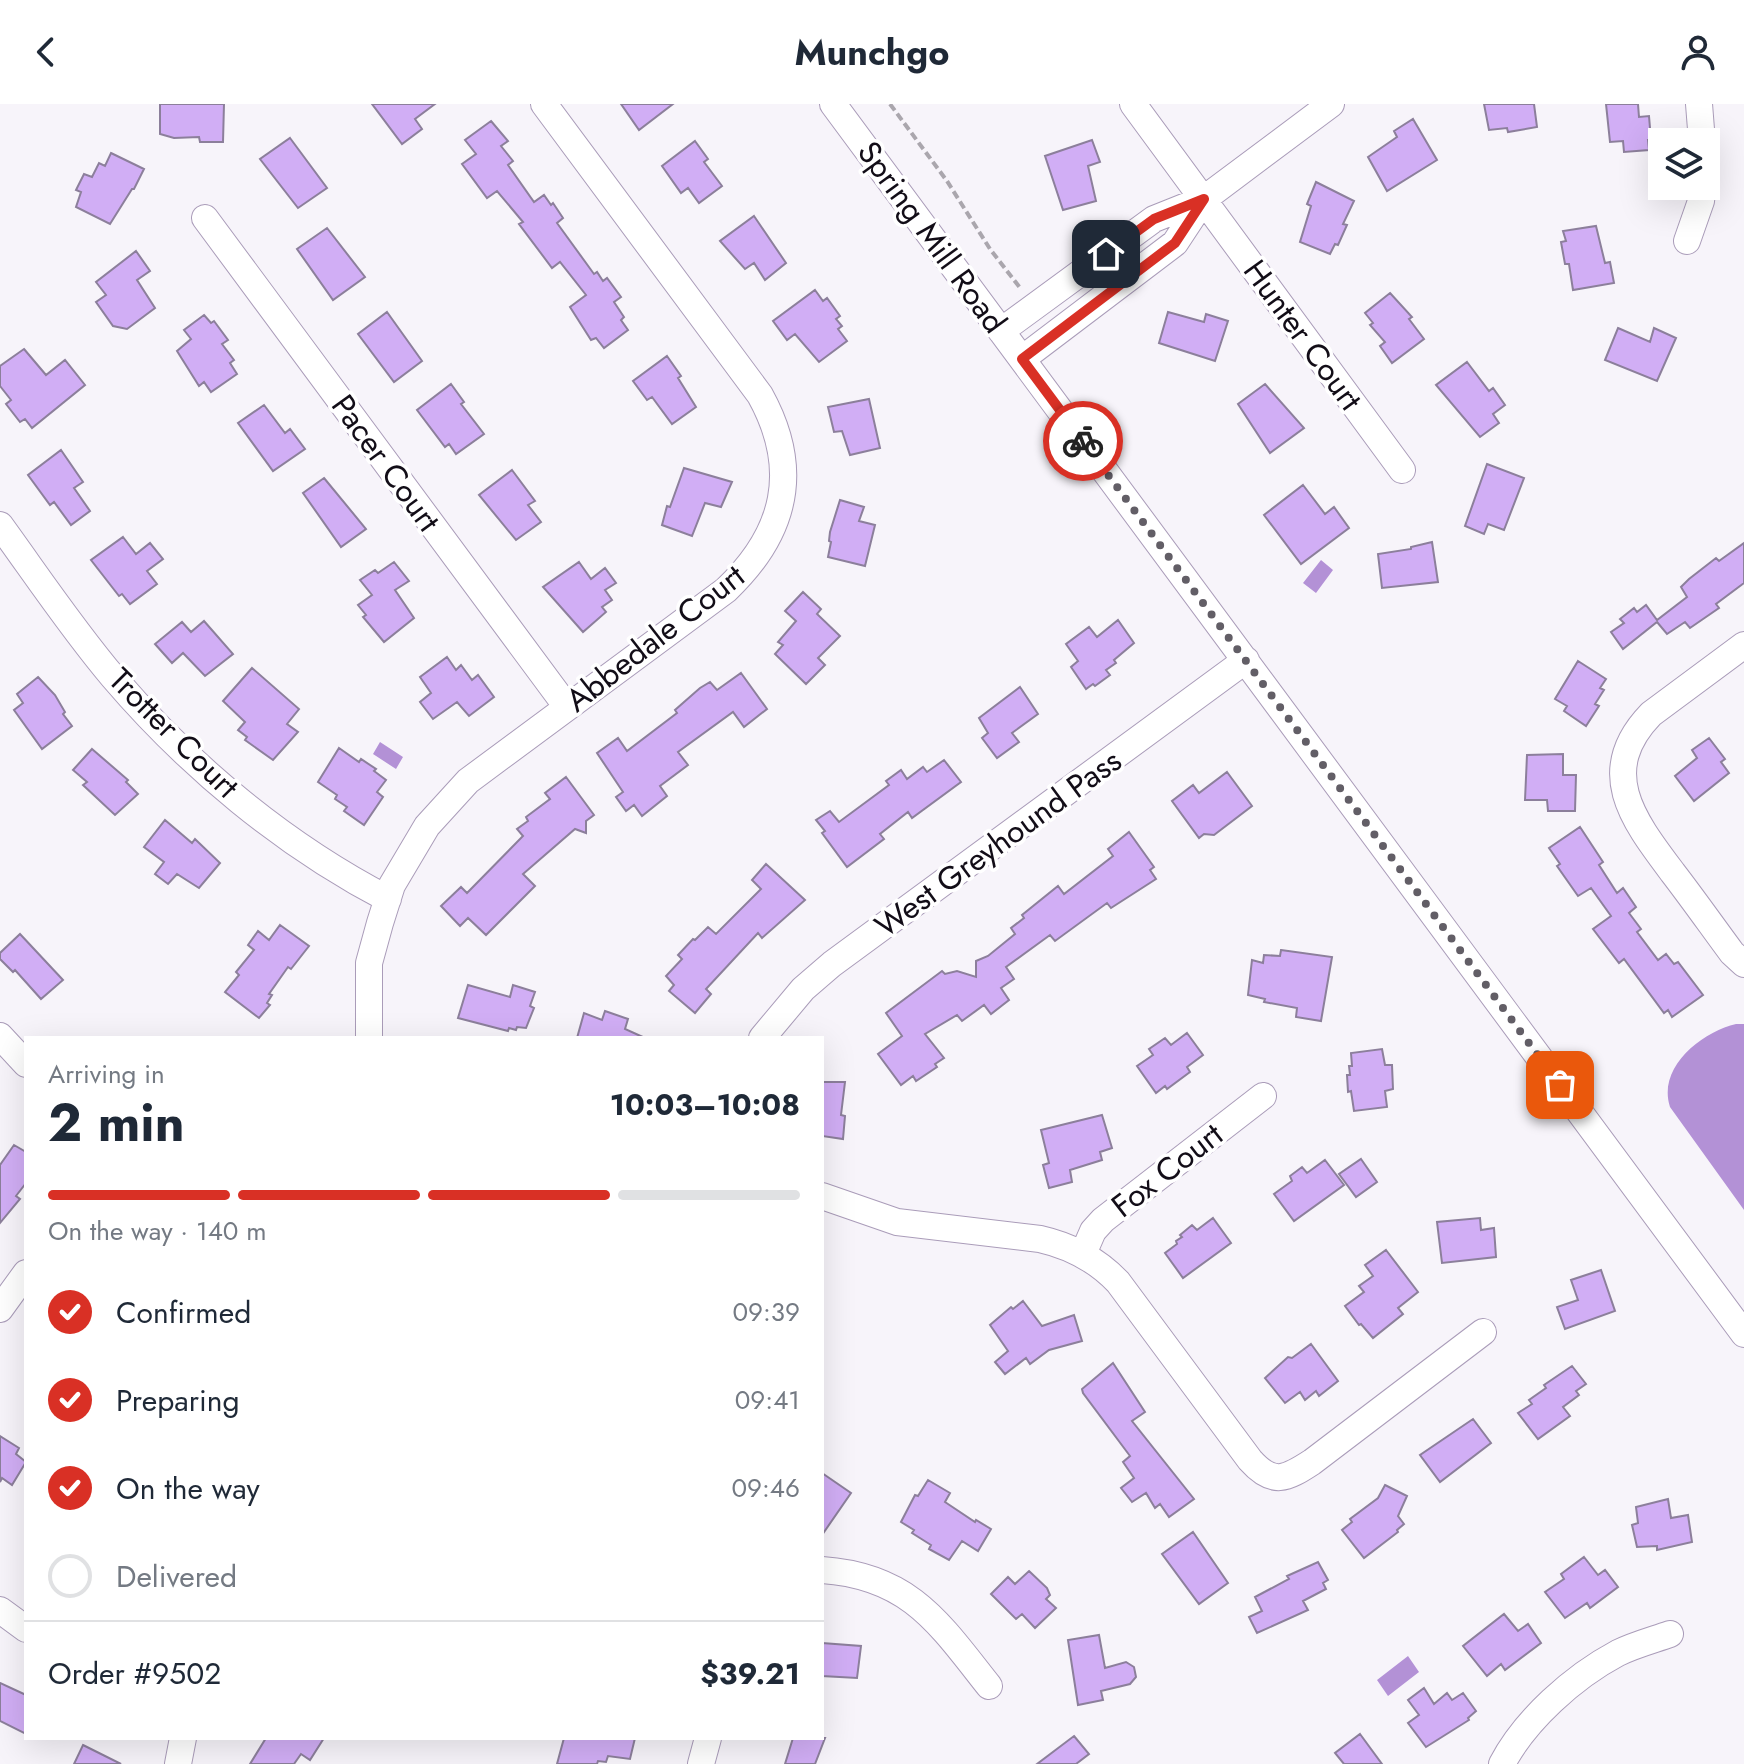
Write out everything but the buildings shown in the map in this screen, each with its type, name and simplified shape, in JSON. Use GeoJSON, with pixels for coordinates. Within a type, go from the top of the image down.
{"type":"FeatureCollection","features":[{"type":"Feature","properties":{"kind":"street","name":"Abbedale Court"},"geometry":{"type":"LineString","coordinates":[[369,1036],[369,963],[388,899],[407,857],[427,826],[468,781],[726,590],[745,572],[772,531],[780,505],[782,455],[778,432],[760,395],[544,104]]}},
{"type":"Feature","properties":{"kind":"street","name":"Spring Mill Road"},"geometry":{"type":"LineString","coordinates":[[833,104],[1744,1334]]}},
{"type":"Feature","properties":{"kind":"street","name":"Hunter Court"},"geometry":{"type":"LineString","coordinates":[[1133,104],[1402,470]]}},
{"type":"Feature","properties":{"kind":"street"},"geometry":{"type":"LineString","coordinates":[[1001,331],[1154,219],[1204,199],[1331,104]]}},
{"type":"Feature","properties":{"kind":"street"},"geometry":{"type":"LineString","coordinates":[[1699,104],[1701,128]]}},
{"type":"Feature","properties":{"kind":"street"},"geometry":{"type":"LineString","coordinates":[[1022,359],[1175,243],[1204,199]]}},
{"type":"Feature","properties":{"kind":"street"},"geometry":{"type":"LineString","coordinates":[[1687,241],[1701,200]]}},
{"type":"Feature","properties":{"kind":"street","name":"Pacer Court"},"geometry":{"type":"LineString","coordinates":[[205,218],[567,707]]}},
{"type":"Feature","properties":{"kind":"street","name":"Trotter Court"},"geometry":{"type":"LineString","coordinates":[[0,525],[113,677],[210,776],[343,876],[388,899]]}},
{"type":"Feature","properties":{"kind":"street"},"geometry":{"type":"LineString","coordinates":[[1744,645],[1651,714],[1638,728],[1624,764],[1623,790],[1632,814],[1646,836],[1732,953],[1744,964]]}},
{"type":"Feature","properties":{"kind":"street","name":"West Greyhound Pass"},"geometry":{"type":"LineString","coordinates":[[764,1036],[803,989],[832,964],[1246,660]]}},
{"type":"Feature","properties":{"kind":"street"},"geometry":{"type":"LineString","coordinates":[[0,1036],[24,1062]]}},
{"type":"Feature","properties":{"kind":"street","name":"Fox Court"},"geometry":{"type":"LineString","coordinates":[[1083,1254],[1093,1231],[1103,1220],[1263,1096]]}},
{"type":"Feature","properties":{"kind":"street"},"geometry":{"type":"LineString","coordinates":[[824,1197],[897,1222],[1040,1239],[1063,1244],[1083,1254],[1118,1282],[1261,1473],[1274,1478],[1292,1475],[1483,1332]]}},
{"type":"Feature","properties":{"kind":"street"},"geometry":{"type":"LineString","coordinates":[[0,1309],[24,1276]]}},
{"type":"Feature","properties":{"kind":"street"},"geometry":{"type":"LineString","coordinates":[[824,1570],[853,1572],[878,1580],[903,1594],[944,1630],[989,1686]]}},
{"type":"Feature","properties":{"kind":"street"},"geometry":{"type":"LineString","coordinates":[[0,1610],[24,1628]]}},
{"type":"Feature","properties":{"kind":"street"},"geometry":{"type":"LineString","coordinates":[[1502,1764],[1530,1723],[1590,1671],[1619,1653],[1670,1634]]}},
{"type":"Feature","properties":{"kind":"street"},"geometry":{"type":"LineString","coordinates":[[178,1764],[183,1740]]}},
{"type":"Feature","properties":{"kind":"street"},"geometry":{"type":"LineString","coordinates":[[701,1764],[707,1740]]}},
{"type":"Feature","properties":{"kind":"path"},"geometry":{"type":"LineString","coordinates":[[890,104],[1034,307]]}},
{"type":"Feature","properties":{"kind":"shaded area"},"geometry":{"type":"Polygon","coordinates":[[[1321,560],[1333,570],[1316,593],[1303,583],[1321,560]]]}},
{"type":"Feature","properties":{"kind":"shaded area"},"geometry":{"type":"Polygon","coordinates":[[[380,742],[403,757],[396,769],[373,754],[380,742]]]}},
{"type":"Feature","properties":{"kind":"shaded area"},"geometry":{"type":"Polygon","coordinates":[[[1736,1024],[1744,1024],[1744,1210],[1670,1107],[1668,1092],[1670,1078],[1685,1054],[1710,1035],[1736,1024]]]}},
{"type":"Feature","properties":{"kind":"shaded area"},"geometry":{"type":"Polygon","coordinates":[[[1408,1656],[1419,1672],[1388,1696],[1377,1680],[1408,1656]]]}},
{"type":"Feature","properties":{"kind":"way so far"},"geometry":{"type":"LineString","coordinates":[[1083,441],[1560,1085]]}},
{"type":"Feature","properties":{"kind":"route"},"geometry":{"type":"LineString","coordinates":[[1083,441],[1022,359],[1175,243],[1204,199],[1154,219],[1106,254]]}}]}
